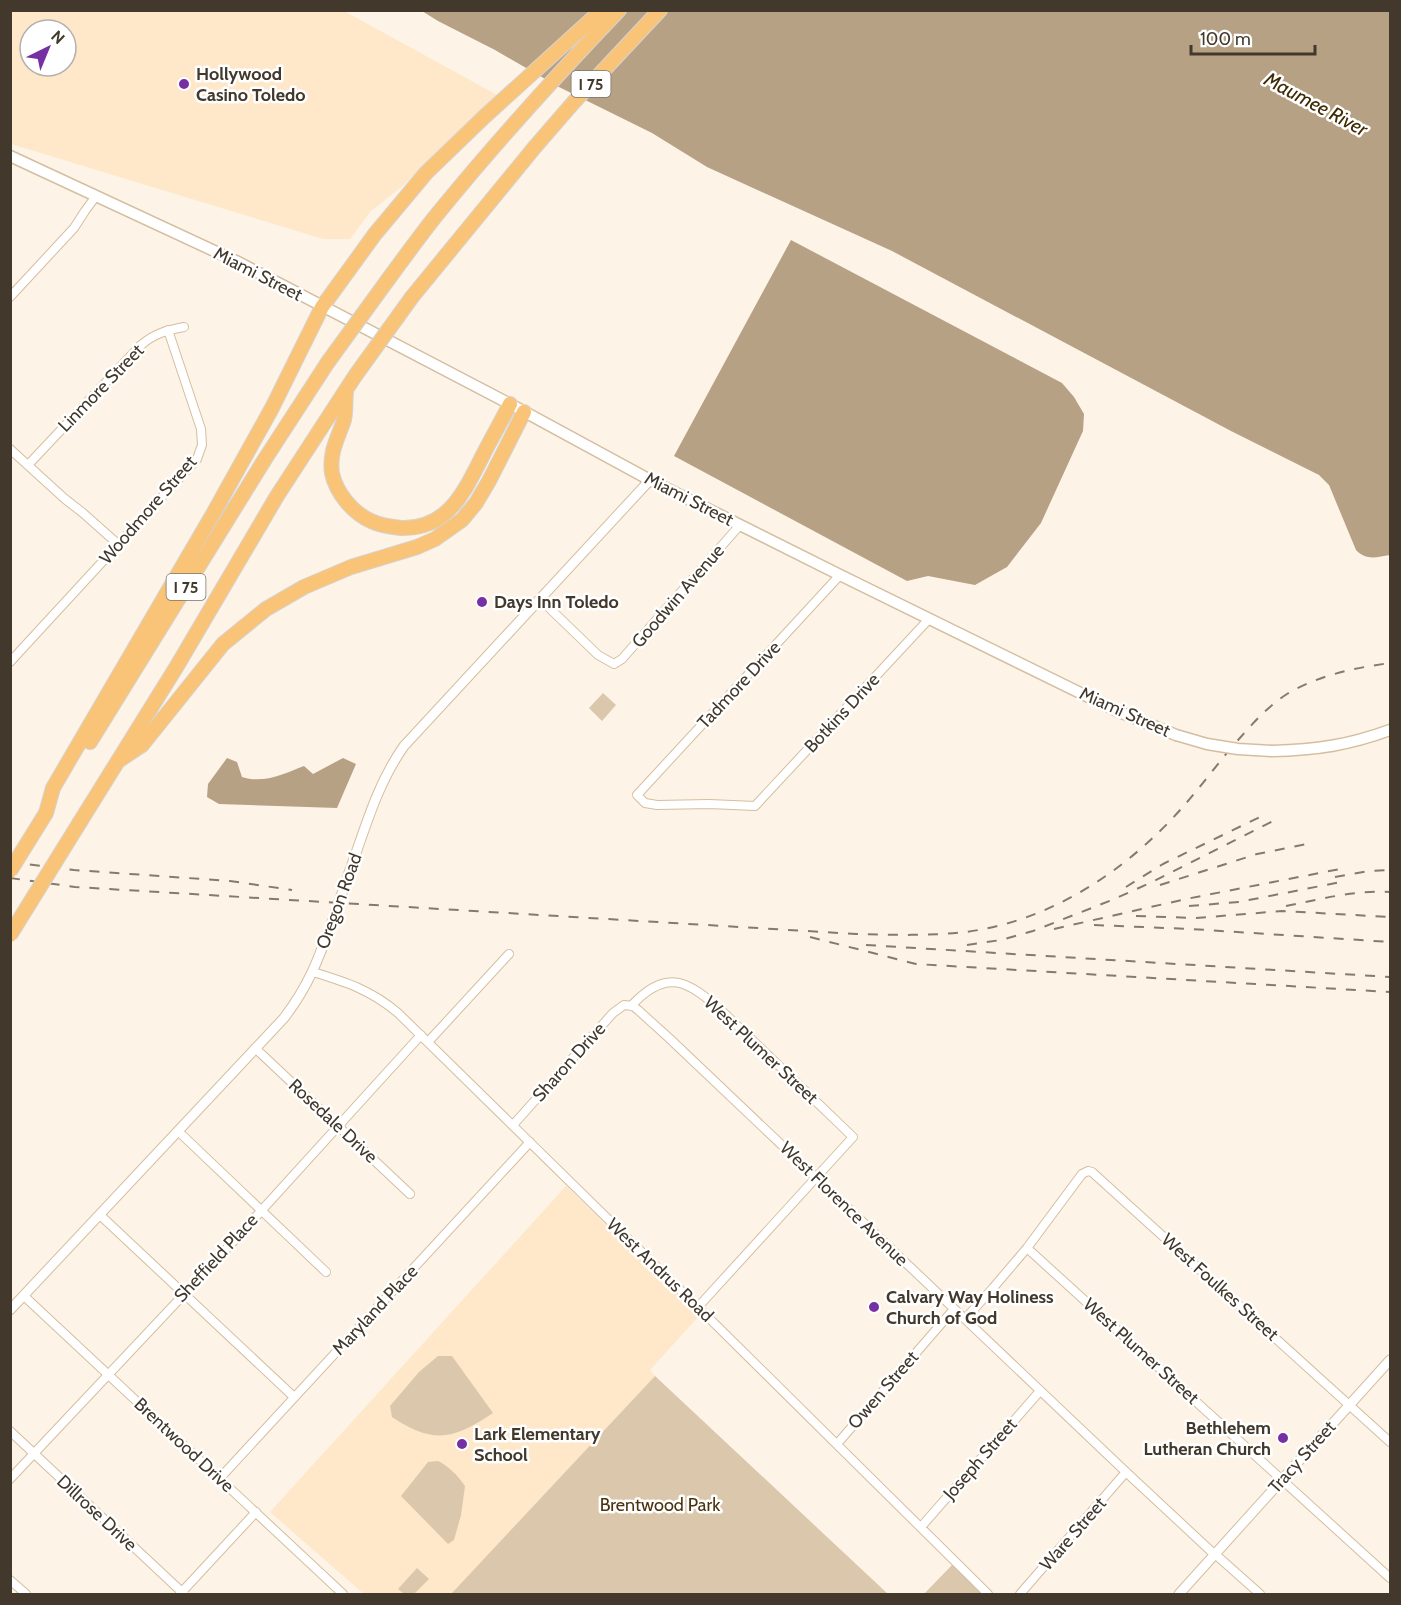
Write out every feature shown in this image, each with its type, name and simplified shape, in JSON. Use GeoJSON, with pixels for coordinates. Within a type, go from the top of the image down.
{"type":"FeatureCollection","features":[{"type":"Feature","properties":{"kind":"highway"},"geometry":{"type":"LineString","coordinates":[[46,813],[53,788],[219,504],[272,408],[322,307],[375,234],[426,173],[602,10]]}},
{"type":"Feature","properties":{"kind":"highway","name":"I 75"},"geometry":{"type":"LineString","coordinates":[[10,871],[265,459],[328,362],[439,212],[515,122],[619,10]]}},
{"type":"Feature","properties":{"kind":"highway","name":"I 75"},"geometry":{"type":"LineString","coordinates":[[10,936],[177,666],[277,496],[355,376],[412,297],[534,148],[660,10]]}},
{"type":"Feature","properties":{"kind":"highway"},"geometry":{"type":"LineString","coordinates":[[346,390],[344,418],[332,449],[332,473],[342,497],[357,513],[371,522],[390,527],[412,528],[431,523],[442,517],[454,505],[466,489],[510,404]]}},
{"type":"Feature","properties":{"kind":"highway"},"geometry":{"type":"LineString","coordinates":[[118,761],[142,745],[223,644],[266,609],[304,587],[351,567],[417,547],[435,539],[462,520],[476,503],[489,481],[524,412]]}},
{"type":"Feature","properties":{"kind":"main road","name":"Miami Street"},"geometry":{"type":"LineString","coordinates":[[10,156],[238,262],[650,480],[1118,711],[1176,735],[1207,744],[1238,749],[1272,751],[1321,749],[1359,741],[1390,730]]}},
{"type":"Feature","properties":{"kind":"street"},"geometry":{"type":"LineString","coordinates":[[10,297],[74,228],[96,196]]}},
{"type":"Feature","properties":{"kind":"street","name":"Linmore Street"},"geometry":{"type":"LineString","coordinates":[[28,465],[149,338],[168,330],[184,327]]}},
{"type":"Feature","properties":{"kind":"street","name":"Woodmore Street"},"geometry":{"type":"LineString","coordinates":[[10,663],[197,459],[202,446],[198,418],[168,330]]}},
{"type":"Feature","properties":{"kind":"street"},"geometry":{"type":"LineString","coordinates":[[10,449],[119,545]]}},
{"type":"Feature","properties":{"kind":"street","name":"Oregon Road"},"geometry":{"type":"LineString","coordinates":[[10,1310],[179,1132],[295,1003],[313,972],[381,786],[399,753],[650,480]]}},
{"type":"Feature","properties":{"kind":"street","name":"Goodwin Avenue"},"geometry":{"type":"LineString","coordinates":[[540,599],[598,655],[614,664],[622,659],[740,525]]}},
{"type":"Feature","properties":{"kind":"street","name":"Tadmore Drive"},"geometry":{"type":"LineString","coordinates":[[754,806],[657,805],[645,803],[638,795],[840,575]]}},
{"type":"Feature","properties":{"kind":"street","name":"Botkins Drive"},"geometry":{"type":"LineString","coordinates":[[754,806],[929,619]]}},
{"type":"Feature","properties":{"kind":"street"},"geometry":{"type":"LineString","coordinates":[[428,1042],[509,954]]}},
{"type":"Feature","properties":{"kind":"street","name":"West Andrus Road"},"geometry":{"type":"LineString","coordinates":[[313,972],[351,984],[375,995],[398,1013],[988,1594]]}},
{"type":"Feature","properties":{"kind":"street","name":"West Plumer Street"},"geometry":{"type":"LineString","coordinates":[[630,1006],[643,994],[660,985],[678,982],[692,986],[714,1004],[853,1137],[816,1178]]}},
{"type":"Feature","properties":{"kind":"street","name":"Sharon Drive"},"geometry":{"type":"LineString","coordinates":[[513,1125],[613,1013],[619,1008],[630,1006]]}},
{"type":"Feature","properties":{"kind":"street","name":"West Florence Avenue"},"geometry":{"type":"LineString","coordinates":[[630,1006],[638,1010],[669,1038],[1126,1472],[1260,1594]]}},
{"type":"Feature","properties":{"kind":"street","name":"Sheffield Place"},"geometry":{"type":"LineString","coordinates":[[10,1479],[421,1035]]}},
{"type":"Feature","properties":{"kind":"street","name":"Rosedale Drive"},"geometry":{"type":"LineString","coordinates":[[255,1048],[410,1194]]}},
{"type":"Feature","properties":{"kind":"street"},"geometry":{"type":"LineString","coordinates":[[179,1132],[326,1272]]}},
{"type":"Feature","properties":{"kind":"street","name":"Maryland Place"},"geometry":{"type":"LineString","coordinates":[[220,1478],[530,1142]]}},
{"type":"Feature","properties":{"kind":"street","name":"West Foulkes Street"},"geometry":{"type":"LineString","coordinates":[[1027,1248],[1079,1177],[1088,1171],[1095,1174],[1390,1442]]}},
{"type":"Feature","properties":{"kind":"street"},"geometry":{"type":"LineString","coordinates":[[698,1307],[816,1178]]}},
{"type":"Feature","properties":{"kind":"street"},"geometry":{"type":"LineString","coordinates":[[100,1215],[294,1397]]}},
{"type":"Feature","properties":{"kind":"street"},"geometry":{"type":"LineString","coordinates":[[965,1319],[1027,1248]]}},
{"type":"Feature","properties":{"kind":"street","name":"West Plumer Street"},"geometry":{"type":"LineString","coordinates":[[1027,1248],[1390,1578]]}},
{"type":"Feature","properties":{"kind":"street","name":"Brentwood Drive"},"geometry":{"type":"LineString","coordinates":[[24,1296],[343,1594]]}},
{"type":"Feature","properties":{"kind":"street","name":"Owen Street"},"geometry":{"type":"LineString","coordinates":[[837,1444],[954,1309]]}},
{"type":"Feature","properties":{"kind":"street","name":"Tracy Street"},"geometry":{"type":"LineString","coordinates":[[1179,1594],[1390,1360]]}},
{"type":"Feature","properties":{"kind":"street","name":"Joseph Street"},"geometry":{"type":"LineString","coordinates":[[921,1527],[1040,1391]]}},
{"type":"Feature","properties":{"kind":"street","name":"Dillrose Drive"},"geometry":{"type":"LineString","coordinates":[[10,1431],[182,1594]]}},
{"type":"Feature","properties":{"kind":"street","name":"Ware Street"},"geometry":{"type":"LineString","coordinates":[[1020,1594],[1126,1472]]}},
{"type":"Feature","properties":{"kind":"street"},"geometry":{"type":"LineString","coordinates":[[182,1594],[256,1512]]}},
{"type":"Feature","properties":{"kind":"street"},"geometry":{"type":"LineString","coordinates":[[10,1580],[26,1594]]}},
{"type":"Feature","properties":{"kind":"shaded area"},"geometry":{"type":"Polygon","coordinates":[[[10,11],[344,11],[499,96],[471,119],[404,185],[371,211],[350,239],[323,239],[11,144],[10,11]]]}},
{"type":"Feature","properties":{"kind":"shaded area","name":"Lark Elementary School"},"geometry":{"type":"Polygon","coordinates":[[[566,1186],[699,1316],[650,1370],[655,1376],[451,1594],[364,1594],[270,1512],[566,1186]]]}},
{"type":"Feature","properties":{"kind":"green space"},"geometry":{"type":"Polygon","coordinates":[[[603,693],[616,705],[602,721],[589,708],[603,693]]]}},
{"type":"Feature","properties":{"kind":"green space"},"geometry":{"type":"Polygon","coordinates":[[[438,1356],[452,1356],[493,1413],[467,1429],[444,1435],[432,1435],[420,1432],[392,1417],[390,1406],[419,1372],[438,1356]]]}},
{"type":"Feature","properties":{"kind":"green space","name":"Brentwood Park"},"geometry":{"type":"Polygon","coordinates":[[[655,1376],[888,1594],[451,1594],[655,1376]]]}},
{"type":"Feature","properties":{"kind":"green space"},"geometry":{"type":"Polygon","coordinates":[[[438,1461],[453,1472],[465,1486],[461,1515],[454,1540],[448,1544],[401,1496],[428,1462],[438,1461]]]}},
{"type":"Feature","properties":{"kind":"green space"},"geometry":{"type":"Polygon","coordinates":[[[952,1565],[984,1594],[924,1594],[952,1565]]]}},
{"type":"Feature","properties":{"kind":"green space"},"geometry":{"type":"Polygon","coordinates":[[[417,1568],[429,1579],[414,1594],[404,1594],[398,1589],[417,1568]]]}},
{"type":"Feature","properties":{"kind":"water","name":"Maumee River"},"geometry":{"type":"Polygon","coordinates":[[[422,11],[1390,11],[1390,555],[1368,557],[1356,550],[1329,485],[1319,475],[1231,431],[892,251],[707,167],[652,133],[559,87],[422,11]]]}},
{"type":"Feature","properties":{"kind":"water"},"geometry":{"type":"Polygon","coordinates":[[[791,240],[1062,383],[1074,397],[1084,414],[1083,431],[1041,523],[1007,567],[975,585],[928,576],[907,581],[674,456],[791,240]]]}},
{"type":"Feature","properties":{"kind":"water"},"geometry":{"type":"Polygon","coordinates":[[[227,758],[237,762],[242,777],[250,779],[266,779],[304,766],[313,774],[343,758],[356,764],[337,808],[219,804],[207,797],[208,784],[227,758]]]}},
{"type":"Feature","properties":{"kind":"railway"},"geometry":{"type":"LineString","coordinates":[[10,878],[75,887],[856,934],[924,935],[965,932],[1019,920],[1045,910],[1070,898],[1118,867],[1170,821],[1250,726],[1287,694],[1299,687],[1337,673],[1390,663]]}},
{"type":"Feature","properties":{"kind":"railway"},"geometry":{"type":"LineString","coordinates":[[1126,887],[1163,864],[1264,815]]}},
{"type":"Feature","properties":{"kind":"railway"},"geometry":{"type":"LineString","coordinates":[[967,945],[1001,940],[1033,931],[1112,900],[1277,819]]}},
{"type":"Feature","properties":{"kind":"railway"},"geometry":{"type":"LineString","coordinates":[[1160,885],[1257,854],[1307,844]]}},
{"type":"Feature","properties":{"kind":"railway"},"geometry":{"type":"LineString","coordinates":[[10,862],[74,870],[230,881],[292,890]]}},
{"type":"Feature","properties":{"kind":"railway"},"geometry":{"type":"LineString","coordinates":[[1054,929],[1186,899],[1345,868]]}},
{"type":"Feature","properties":{"kind":"railway"},"geometry":{"type":"LineString","coordinates":[[1335,877],[1390,870]]}},
{"type":"Feature","properties":{"kind":"railway"},"geometry":{"type":"LineString","coordinates":[[1189,906],[1239,902],[1346,881]]}},
{"type":"Feature","properties":{"kind":"railway"},"geometry":{"type":"LineString","coordinates":[[1286,906],[1351,894],[1390,892]]}},
{"type":"Feature","properties":{"kind":"railway"},"geometry":{"type":"LineString","coordinates":[[1136,916],[1196,918],[1282,911],[1390,917]]}},
{"type":"Feature","properties":{"kind":"railway"},"geometry":{"type":"LineString","coordinates":[[1094,925],[1390,942]]}},
{"type":"Feature","properties":{"kind":"railway"},"geometry":{"type":"LineString","coordinates":[[810,937],[916,964],[1390,992]]}},
{"type":"Feature","properties":{"kind":"railway"},"geometry":{"type":"LineString","coordinates":[[866,945],[1390,977]]}},
{"type":"Feature","properties":{"kind":"place","name":"Hollywood Casino Toledo"},"geometry":{"type":"Point","coordinates":[184,84]}},
{"type":"Feature","properties":{"kind":"place","name":"Days Inn Toledo"},"geometry":{"type":"Point","coordinates":[482,602]}},
{"type":"Feature","properties":{"kind":"place","name":"Calvary Way Holiness Church of God"},"geometry":{"type":"Point","coordinates":[874,1307]}},
{"type":"Feature","properties":{"kind":"place","name":"Bethlehem Lutheran Church"},"geometry":{"type":"Point","coordinates":[1283,1438]}},
{"type":"Feature","properties":{"kind":"place","name":"Lark Elementary School"},"geometry":{"type":"Point","coordinates":[462,1444]}}]}
